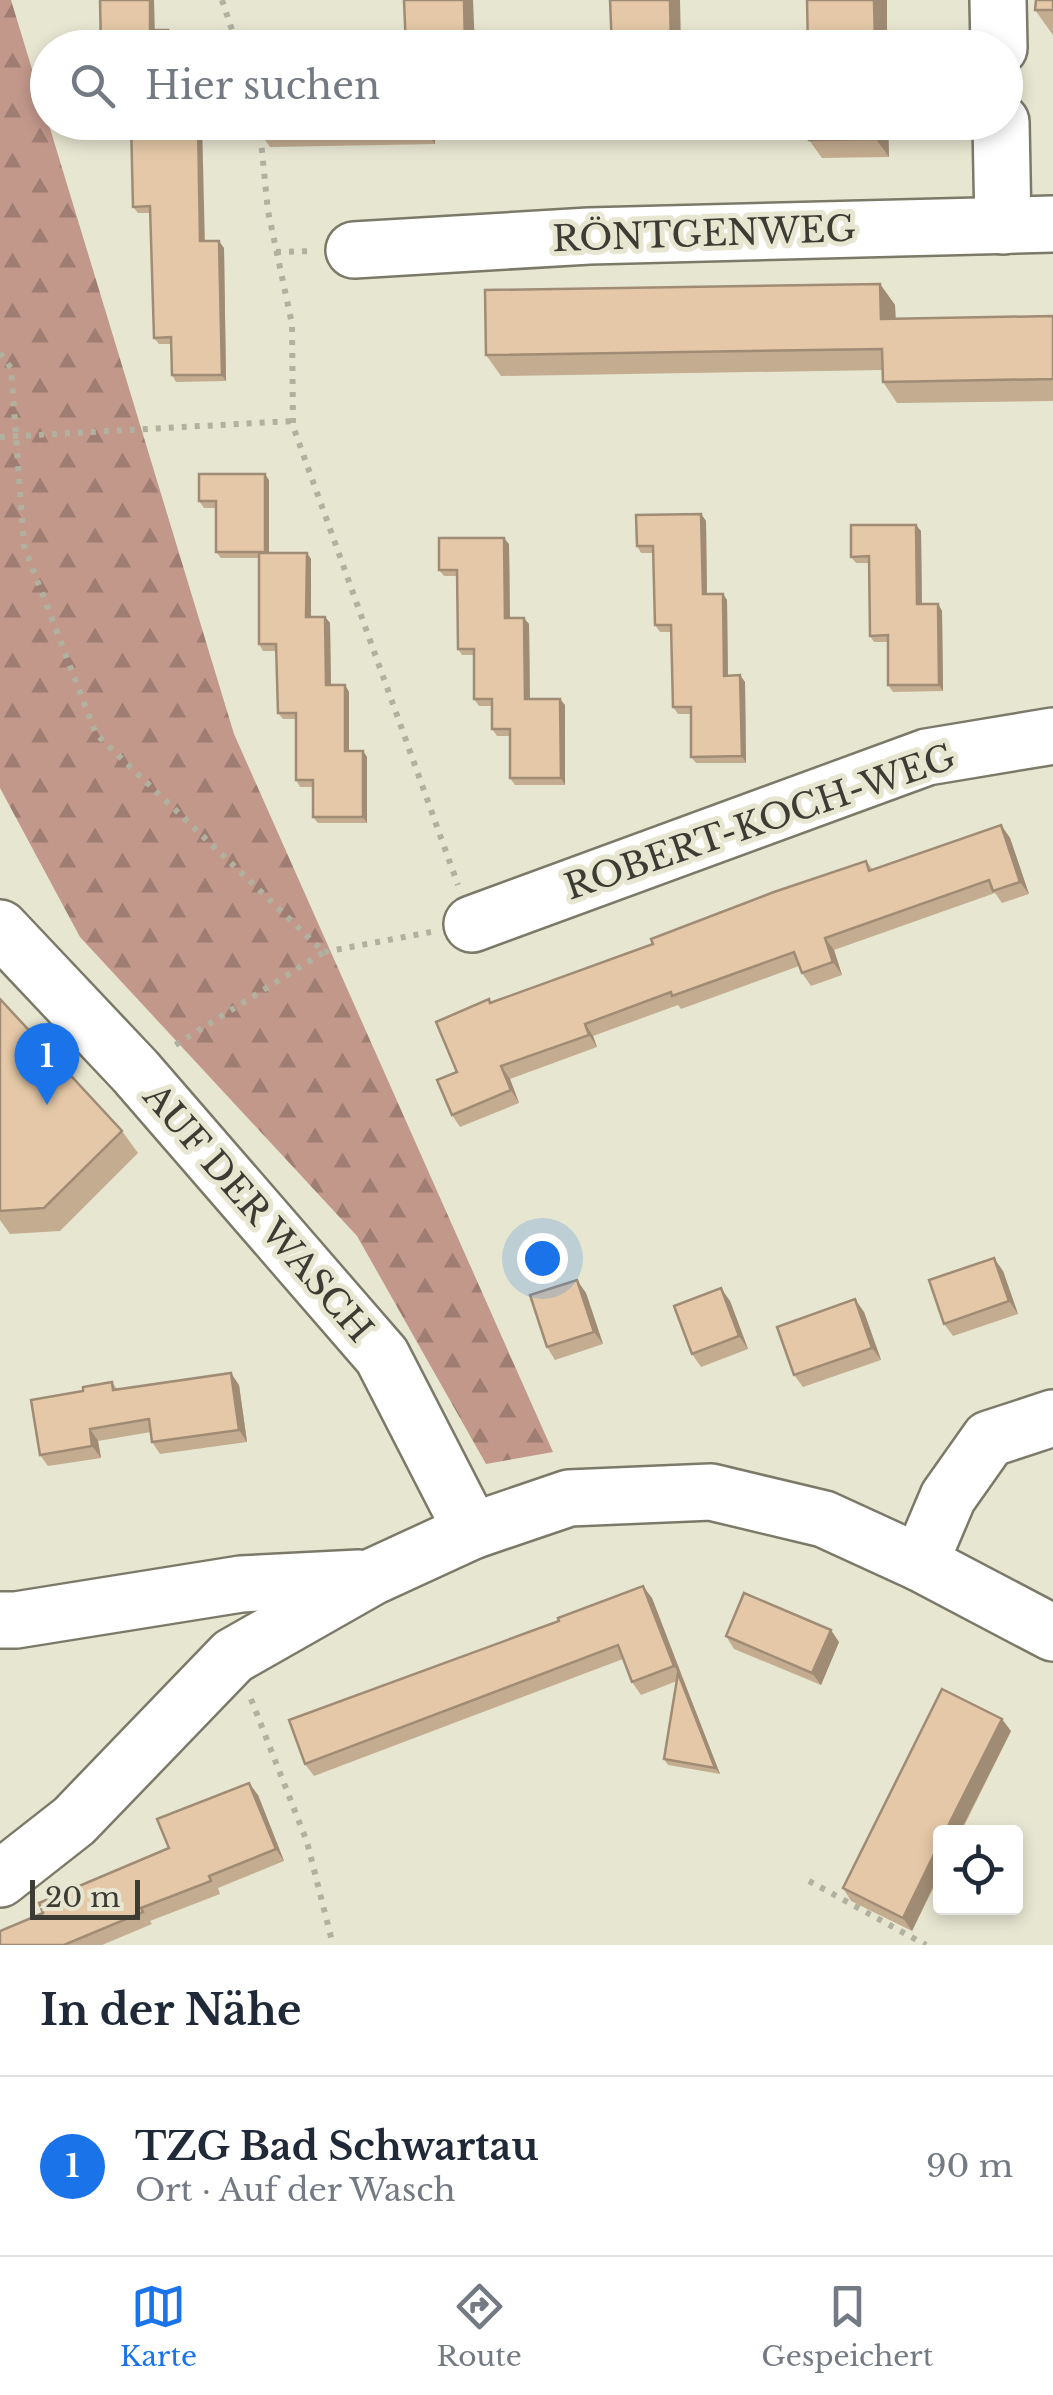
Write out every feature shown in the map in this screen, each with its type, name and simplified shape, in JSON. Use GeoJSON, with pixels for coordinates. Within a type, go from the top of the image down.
{"type":"FeatureCollection","features":[{"type":"Feature","properties":{"kind":"street"},"geometry":{"type":"LineString","coordinates":[[998,0],[999,30]]}},
{"type":"Feature","properties":{"kind":"street"},"geometry":{"type":"LineString","coordinates":[[1006,140],[1028,225]]}},
{"type":"Feature","properties":{"kind":"street","name":"RÖNTGENWEG"},"geometry":{"type":"LineString","coordinates":[[354,250],[589,236],[1028,225]]}},
{"type":"Feature","properties":{"kind":"street","name":"ROBERT-KOCH-WEG"},"geometry":{"type":"LineString","coordinates":[[472,924],[927,757],[1053,736]]}},
{"type":"Feature","properties":{"kind":"street","name":"AUF DER WASCH"},"geometry":{"type":"LineString","coordinates":[[0,928],[134,1071],[382,1356],[472,1530]]}},
{"type":"Feature","properties":{"kind":"street"},"geometry":{"type":"LineString","coordinates":[[920,1563],[948,1497],[989,1439],[1053,1418]]}},
{"type":"Feature","properties":{"kind":"street"},"geometry":{"type":"LineString","coordinates":[[0,1879],[74,1821],[233,1656],[372,1577],[472,1530],[568,1498],[711,1492],[824,1519],[920,1563],[1053,1633]]}},
{"type":"Feature","properties":{"kind":"street"},"geometry":{"type":"LineString","coordinates":[[0,1620],[241,1584],[372,1577]]}},
{"type":"Feature","properties":{"kind":"path"},"geometry":{"type":"LineString","coordinates":[[222,0],[232,30]]}},
{"type":"Feature","properties":{"kind":"path"},"geometry":{"type":"LineString","coordinates":[[134,1071],[324,952],[472,924],[293,426],[292,324],[268,212],[261,140]]}},
{"type":"Feature","properties":{"kind":"path"},"geometry":{"type":"LineString","coordinates":[[0,353],[12,368],[24,546],[96,734],[324,952]]}},
{"type":"Feature","properties":{"kind":"path"},"geometry":{"type":"LineString","coordinates":[[0,437],[293,421]]}},
{"type":"Feature","properties":{"kind":"path"},"geometry":{"type":"LineString","coordinates":[[233,1656],[307,1842],[333,1945]]}},
{"type":"Feature","properties":{"kind":"path"},"geometry":{"type":"LineString","coordinates":[[809,1881],[926,1945]]}},
{"type":"Feature","properties":{"kind":"green space"},"geometry":{"type":"Polygon","coordinates":[[[0,0],[11,0],[30,63],[30,140],[54,140],[234,734],[553,1452],[486,1464],[357,1236],[80,937],[0,788],[0,0]]]}},
{"type":"Feature","properties":{"kind":"building"},"geometry":{"type":"Polygon","coordinates":[[[100,0],[150,0],[150,30],[101,30],[100,0]]]}},
{"type":"Feature","properties":{"kind":"building"},"geometry":{"type":"Polygon","coordinates":[[[404,0],[464,0],[465,30],[405,30],[404,0]]]}},
{"type":"Feature","properties":{"kind":"building"},"geometry":{"type":"Polygon","coordinates":[[[610,0],[670,0],[671,30],[611,30],[610,0]]]}},
{"type":"Feature","properties":{"kind":"building"},"geometry":{"type":"Polygon","coordinates":[[[807,0],[874,0],[875,30],[808,30],[807,0]]]}},
{"type":"Feature","properties":{"kind":"building"},"geometry":{"type":"Polygon","coordinates":[[[1036,0],[1053,0],[1053,10],[1035,10],[1036,0]]]}},
{"type":"Feature","properties":{"kind":"building"},"geometry":{"type":"Polygon","coordinates":[[[131,140],[198,140],[200,241],[219,241],[222,375],[172,375],[171,337],[154,338],[150,206],[133,207],[131,140]]]}},
{"type":"Feature","properties":{"kind":"building"},"geometry":{"type":"Polygon","coordinates":[[[880,284],[881,319],[1053,316],[1053,379],[883,382],[882,349],[486,355],[485,290],[880,284]]]}},
{"type":"Feature","properties":{"kind":"building"},"geometry":{"type":"Polygon","coordinates":[[[199,474],[265,474],[265,552],[216,552],[216,501],[199,501],[199,474]]]}},
{"type":"Feature","properties":{"kind":"building"},"geometry":{"type":"Polygon","coordinates":[[[701,514],[703,594],[723,594],[724,676],[740,675],[742,756],[691,757],[691,707],[673,707],[671,625],[655,625],[653,546],[637,546],[636,515],[701,514]]]}},
{"type":"Feature","properties":{"kind":"building"},"geometry":{"type":"Polygon","coordinates":[[[851,525],[916,525],[917,604],[938,604],[939,685],[888,685],[888,635],[870,636],[869,556],[851,557],[851,525]]]}},
{"type":"Feature","properties":{"kind":"building"},"geometry":{"type":"Polygon","coordinates":[[[439,538],[504,538],[505,618],[524,618],[525,699],[560,699],[561,778],[510,778],[510,729],[492,729],[492,699],[474,699],[474,649],[458,649],[457,570],[439,570],[439,538]]]}},
{"type":"Feature","properties":{"kind":"building"},"geometry":{"type":"Polygon","coordinates":[[[259,553],[307,553],[306,617],[325,617],[326,685],[345,685],[345,751],[363,751],[363,817],[313,817],[313,780],[296,780],[296,713],[278,713],[276,644],[259,644],[259,553]]]}},
{"type":"Feature","properties":{"kind":"building"},"geometry":{"type":"Polygon","coordinates":[[[1001,825],[1020,882],[993,891],[989,880],[825,938],[833,962],[802,973],[794,952],[585,1024],[589,1035],[501,1066],[511,1090],[452,1115],[437,1080],[457,1072],[436,1022],[489,999],[490,1003],[653,944],[651,939],[774,892],[866,861],[869,871],[1001,825]]]}},
{"type":"Feature","properties":{"kind":"building"},"geometry":{"type":"Polygon","coordinates":[[[0,999],[122,1131],[44,1208],[0,1211],[0,999]]]}},
{"type":"Feature","properties":{"kind":"building"},"geometry":{"type":"Polygon","coordinates":[[[994,1258],[1009,1301],[944,1324],[929,1280],[994,1258]]]}},
{"type":"Feature","properties":{"kind":"building"},"geometry":{"type":"Polygon","coordinates":[[[577,1280],[594,1332],[547,1347],[530,1295],[577,1280]]]}},
{"type":"Feature","properties":{"kind":"building"},"geometry":{"type":"Polygon","coordinates":[[[721,1288],[739,1336],[692,1354],[674,1306],[721,1288]]]}},
{"type":"Feature","properties":{"kind":"building"},"geometry":{"type":"Polygon","coordinates":[[[855,1299],[872,1348],[794,1375],[777,1327],[855,1299]]]}},
{"type":"Feature","properties":{"kind":"building"},"geometry":{"type":"Polygon","coordinates":[[[231,1373],[239,1430],[152,1442],[149,1419],[90,1429],[92,1446],[40,1455],[31,1400],[112,1382],[113,1390],[231,1373]]]}},
{"type":"Feature","properties":{"kind":"building"},"geometry":{"type":"Polygon","coordinates":[[[643,1586],[674,1666],[632,1682],[618,1645],[305,1764],[289,1720],[643,1586]]]}},
{"type":"Feature","properties":{"kind":"building"},"geometry":{"type":"Polygon","coordinates":[[[744,1593],[831,1630],[812,1673],[726,1636],[744,1593]]]}},
{"type":"Feature","properties":{"kind":"building"},"geometry":{"type":"Polygon","coordinates":[[[678,1673],[715,1768],[664,1759],[678,1673]]]}},
{"type":"Feature","properties":{"kind":"building"},"geometry":{"type":"Polygon","coordinates":[[[942,1689],[1002,1719],[949,1825],[933,1825],[933,1856],[903,1918],[843,1888],[942,1689]]]}},
{"type":"Feature","properties":{"kind":"building"},"geometry":{"type":"Polygon","coordinates":[[[249,1783],[276,1849],[209,1876],[211,1881],[141,1908],[143,1912],[64,1945],[0,1945],[0,1931],[43,1913],[39,1903],[169,1848],[157,1819],[249,1783]]]}},
{"type":"Feature","properties":{"kind":"place","name":"TZG Bad Schwartau"},"geometry":{"type":"Point","coordinates":[47,1105]}}]}
